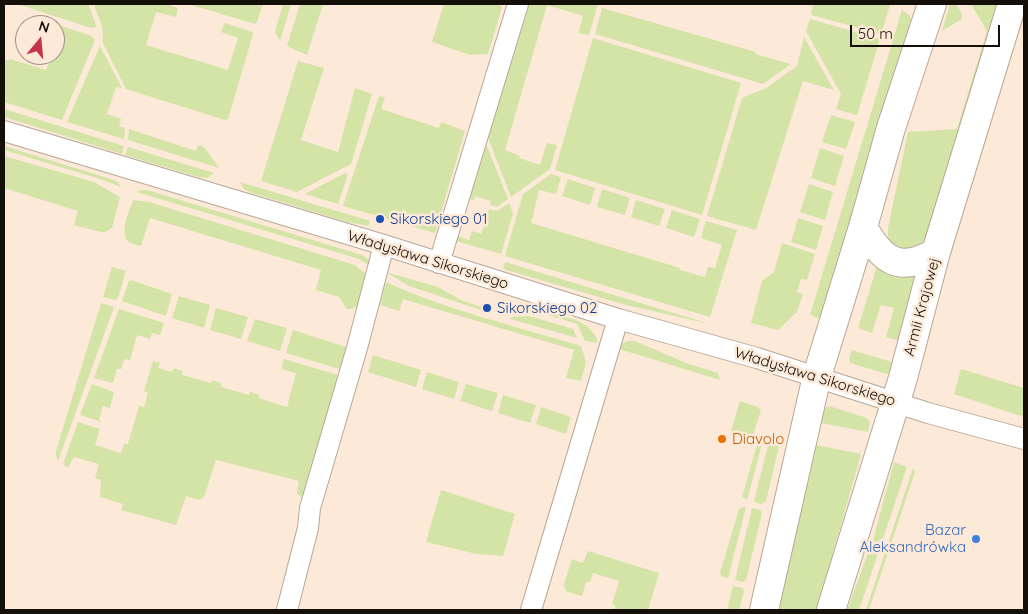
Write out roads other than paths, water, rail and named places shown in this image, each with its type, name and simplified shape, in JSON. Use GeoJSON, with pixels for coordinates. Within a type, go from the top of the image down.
{"type":"FeatureCollection","features":[{"type":"Feature","properties":{"kind":"main road"},"geometry":{"type":"LineString","coordinates":[[764,610],[817,376],[891,128],[932,4]]}},
{"type":"Feature","properties":{"kind":"main road","name":"Armii Krajowej"},"geometry":{"type":"LineString","coordinates":[[831,610],[894,402],[908,362],[936,252],[1012,4]]}},
{"type":"Feature","properties":{"kind":"main road"},"geometry":{"type":"LineString","coordinates":[[863,227],[880,252],[898,262],[914,264],[936,252]]}},
{"type":"Feature","properties":{"kind":"street"},"geometry":{"type":"LineString","coordinates":[[439,263],[518,4]]}},
{"type":"Feature","properties":{"kind":"street","name":"Władysława Sikorskiego"},"geometry":{"type":"LineString","coordinates":[[4,131],[618,318],[817,376],[894,402],[1024,439]]}},
{"type":"Feature","properties":{"kind":"street"},"geometry":{"type":"LineString","coordinates":[[287,610],[308,528],[310,508],[357,348],[384,246]]}},
{"type":"Feature","properties":{"kind":"street"},"geometry":{"type":"LineString","coordinates":[[532,610],[618,318]]}},
{"type":"Feature","properties":{"kind":"place","name":"Sikorskiego 01"},"geometry":{"type":"Point","coordinates":[380,219]}},
{"type":"Feature","properties":{"kind":"place","name":"Sikorskiego 02"},"geometry":{"type":"Point","coordinates":[487,308]}},
{"type":"Feature","properties":{"kind":"place","name":"Diavolo"},"geometry":{"type":"Point","coordinates":[722,439]}},
{"type":"Feature","properties":{"kind":"place","name":"Bazar Aleksandrówka"},"geometry":{"type":"Point","coordinates":[976,539]}}]}
